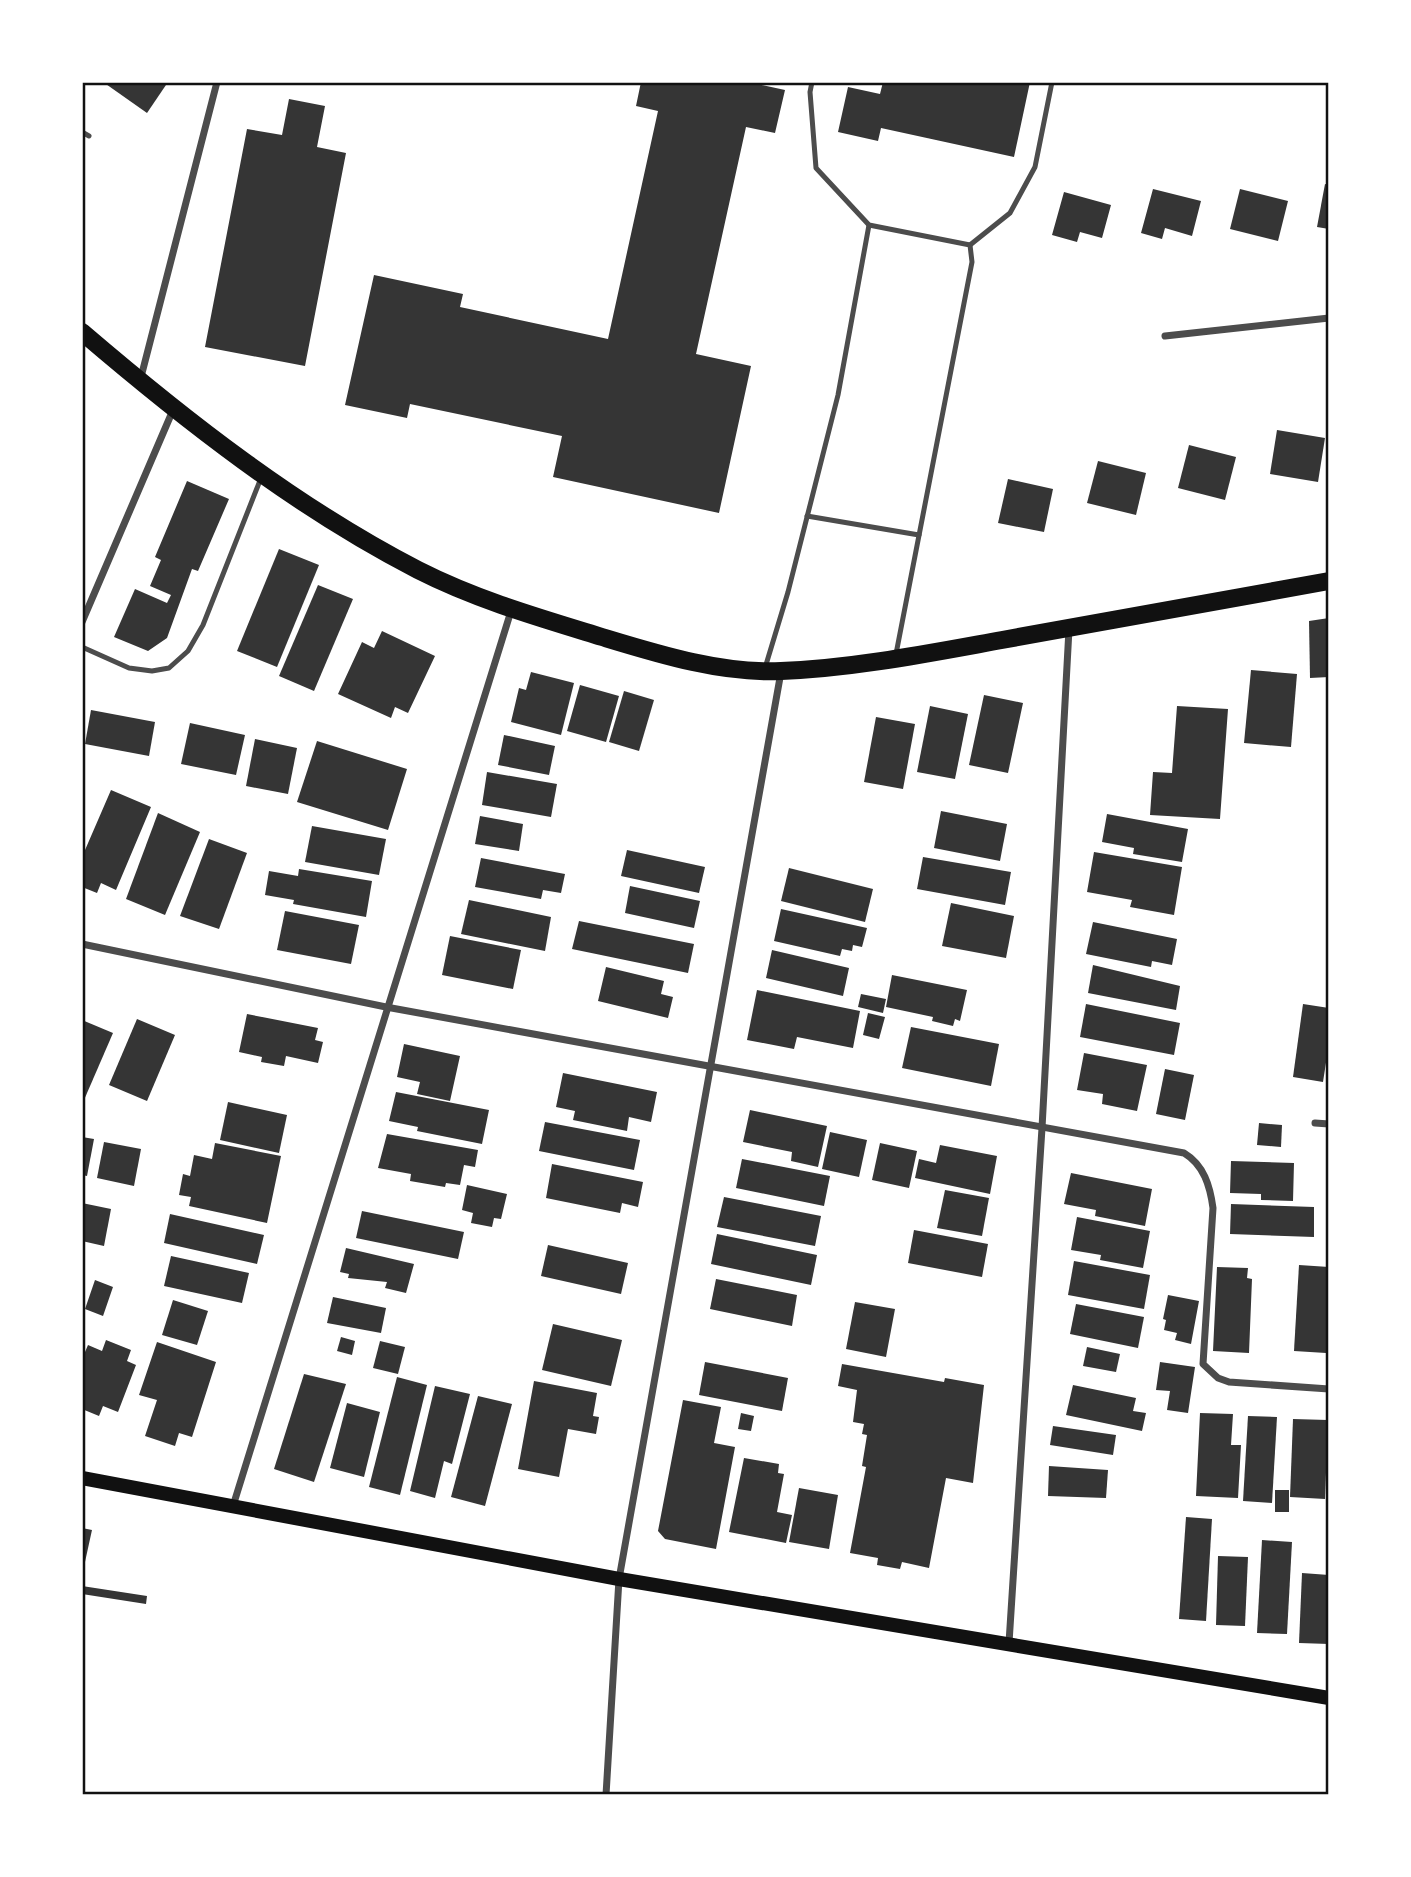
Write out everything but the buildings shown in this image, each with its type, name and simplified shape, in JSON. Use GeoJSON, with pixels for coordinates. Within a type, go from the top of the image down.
{"type":"FeatureCollection","features":[{"type":"Feature","properties":{"kind":"main road"},"geometry":{"type":"LineString","coordinates":[[82,332],[173,410],[262,474],[359,537],[421,571],[511,610],[643,650],[706,664],[773,671],[895,659],[1329,581]]}},
{"type":"Feature","properties":{"kind":"main road"},"geometry":{"type":"LineString","coordinates":[[82,1478],[619,1579],[1329,1698]]}},
{"type":"Feature","properties":{"kind":"street"},"geometry":{"type":"LineString","coordinates":[[140,381],[216,82]]}},
{"type":"Feature","properties":{"kind":"street"},"geometry":{"type":"LineString","coordinates":[[1164,336],[1329,318]]}},
{"type":"Feature","properties":{"kind":"street"},"geometry":{"type":"LineString","coordinates":[[82,622],[173,410]]}},
{"type":"Feature","properties":{"kind":"street"},"geometry":{"type":"LineString","coordinates":[[233,1506],[511,610]]}},
{"type":"Feature","properties":{"kind":"street"},"geometry":{"type":"LineString","coordinates":[[1009,1643],[1042,1128],[1069,629]]}},
{"type":"Feature","properties":{"kind":"street"},"geometry":{"type":"LineString","coordinates":[[606,1795],[619,1579],[711,1067],[773,671]]}},
{"type":"Feature","properties":{"kind":"street"},"geometry":{"type":"LineString","coordinates":[[82,944],[386,1007],[1184,1153],[1195,1160],[1201,1169],[1208,1183],[1213,1208],[1203,1364],[1218,1378],[1229,1382],[1329,1389]]}},
{"type":"Feature","properties":{"kind":"street"},"geometry":{"type":"LineString","coordinates":[[1315,1123],[1329,1124]]}},
{"type":"Feature","properties":{"kind":"lane"},"geometry":{"type":"LineString","coordinates":[[812,82],[810,92],[816,168],[869,225],[970,245],[1010,213],[1035,167],[1052,82]]}},
{"type":"Feature","properties":{"kind":"lane"},"geometry":{"type":"LineString","coordinates":[[82,132],[89,136]]}},
{"type":"Feature","properties":{"kind":"lane"},"geometry":{"type":"LineString","coordinates":[[773,671],[807,516],[838,395],[869,225]]}},
{"type":"Feature","properties":{"kind":"lane"},"geometry":{"type":"LineString","coordinates":[[895,659],[972,262],[970,245]]}},
{"type":"Feature","properties":{"kind":"lane"},"geometry":{"type":"LineString","coordinates":[[82,647],[129,668],[152,671],[169,668],[188,651],[203,625],[262,474]]}},
{"type":"Feature","properties":{"kind":"lane"},"geometry":{"type":"LineString","coordinates":[[807,516],[919,535]]}}]}
